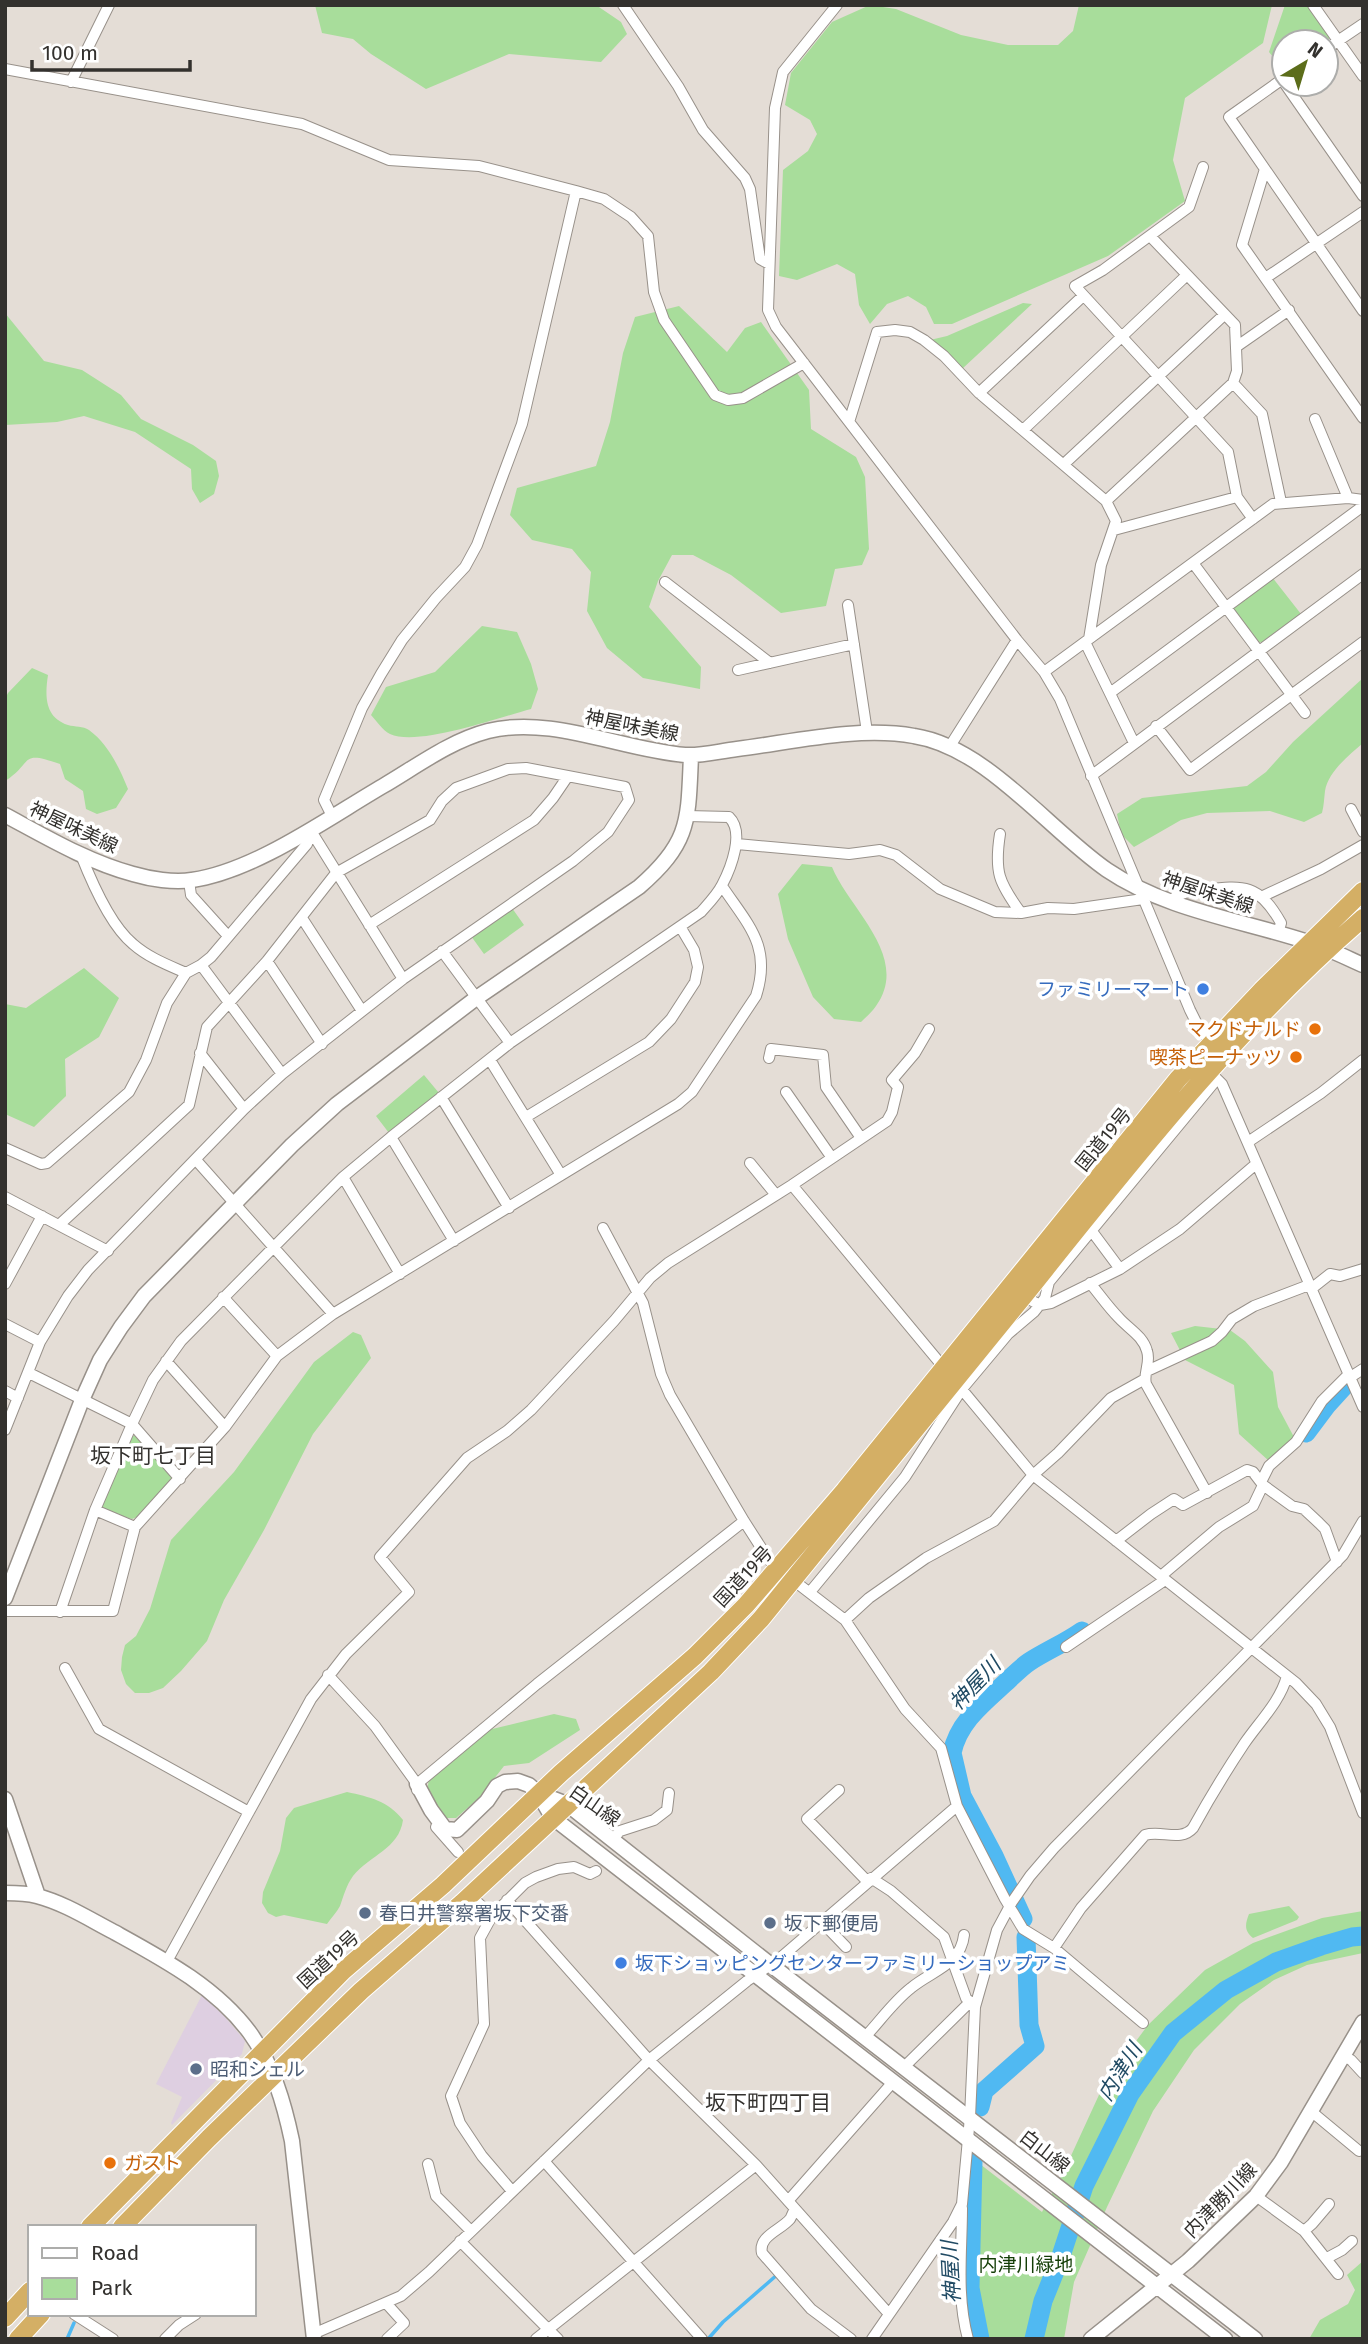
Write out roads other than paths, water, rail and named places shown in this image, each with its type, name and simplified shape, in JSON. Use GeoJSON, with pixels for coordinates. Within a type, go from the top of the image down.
{"type":"FeatureCollection","features":[{"type":"Feature","properties":{"kind":"highway","name":"国道19号"},"geometry":{"type":"LineString","coordinates":[[124,2225],[209,2138],[361,1991],[470,1895],[711,1672],[761,1619],[786,1575],[893,1421],[953,1379],[1212,1075],[1363,891]]}},
{"type":"Feature","properties":{"kind":"highway","name":"国道19号"},"geometry":{"type":"LineString","coordinates":[[92,2225],[343,1971],[443,1885],[538,1793],[786,1575],[904,1444],[1208,1037],[1318,946],[1363,918]]}},
{"type":"Feature","properties":{"kind":"highway"},"geometry":{"type":"LineString","coordinates":[[5,2318],[28,2293]]}},
{"type":"Feature","properties":{"kind":"highway"},"geometry":{"type":"LineString","coordinates":[[18,2339],[39,2316]]}},
{"type":"Feature","properties":{"kind":"street"},"geometry":{"type":"LineString","coordinates":[[71,82],[109,5]]}},
{"type":"Feature","properties":{"kind":"street"},"geometry":{"type":"LineString","coordinates":[[623,5],[678,86],[703,130],[736,165],[744,178],[750,190],[760,259],[769,264]]}},
{"type":"Feature","properties":{"kind":"street"},"geometry":{"type":"LineString","coordinates":[[837,5],[783,72],[775,108],[768,310],[776,327],[1044,672],[1060,699],[1141,894],[1208,1037]]}},
{"type":"Feature","properties":{"kind":"street"},"geometry":{"type":"LineString","coordinates":[[1313,5],[1329,28]]}},
{"type":"Feature","properties":{"kind":"street"},"geometry":{"type":"LineString","coordinates":[[1340,39],[1363,24]]}},
{"type":"Feature","properties":{"kind":"street"},"geometry":{"type":"LineString","coordinates":[[1340,43],[1363,76]]}},
{"type":"Feature","properties":{"kind":"street"},"geometry":{"type":"LineString","coordinates":[[5,69],[302,124],[388,160],[479,166],[604,199],[631,217],[648,236],[654,292],[664,320],[715,395],[728,400],[743,398],[804,363]]}},
{"type":"Feature","properties":{"kind":"street"},"geometry":{"type":"LineString","coordinates":[[1270,90],[1229,117],[1363,311]]}},
{"type":"Feature","properties":{"kind":"street"},"geometry":{"type":"LineString","coordinates":[[1296,98],[1363,196]]}},
{"type":"Feature","properties":{"kind":"street"},"geometry":{"type":"LineString","coordinates":[[1203,167],[1189,207],[1103,270],[1075,286],[1228,452],[1237,497],[1253,519]]}},
{"type":"Feature","properties":{"kind":"street"},"geometry":{"type":"LineString","coordinates":[[1265,169],[1242,244],[1363,418]]}},
{"type":"Feature","properties":{"kind":"street"},"geometry":{"type":"LineString","coordinates":[[332,816],[324,800],[362,708],[402,640],[465,567],[477,545],[522,424],[576,191]]}},
{"type":"Feature","properties":{"kind":"street"},"geometry":{"type":"LineString","coordinates":[[1267,277],[1363,212]]}},
{"type":"Feature","properties":{"kind":"street"},"geometry":{"type":"LineString","coordinates":[[1106,502],[1233,383],[1237,371],[1236,325],[1224,316],[1150,236]]}},
{"type":"Feature","properties":{"kind":"street"},"geometry":{"type":"LineString","coordinates":[[1023,430],[1187,275]]}},
{"type":"Feature","properties":{"kind":"street"},"geometry":{"type":"LineString","coordinates":[[979,393],[1083,296]]}},
{"type":"Feature","properties":{"kind":"street"},"geometry":{"type":"LineString","coordinates":[[1236,347],[1289,310]]}},
{"type":"Feature","properties":{"kind":"street"},"geometry":{"type":"LineString","coordinates":[[1064,464],[1224,316]]}},
{"type":"Feature","properties":{"kind":"street"},"geometry":{"type":"LineString","coordinates":[[849,422],[877,332],[910,332],[944,356],[979,393],[1106,502],[1116,522],[1101,565],[1087,641],[1134,743]]}},
{"type":"Feature","properties":{"kind":"street"},"geometry":{"type":"LineString","coordinates":[[1233,383],[1262,414],[1281,502]]}},
{"type":"Feature","properties":{"kind":"street"},"geometry":{"type":"LineString","coordinates":[[1315,419],[1348,498]]}},
{"type":"Feature","properties":{"kind":"street"},"geometry":{"type":"LineString","coordinates":[[1114,530],[1237,497]]}},
{"type":"Feature","properties":{"kind":"street"},"geometry":{"type":"LineString","coordinates":[[1044,672],[1273,504],[1348,498],[1363,500]]}},
{"type":"Feature","properties":{"kind":"street"},"geometry":{"type":"LineString","coordinates":[[1110,693],[1363,506]]}},
{"type":"Feature","properties":{"kind":"street"},"geometry":{"type":"LineString","coordinates":[[1193,563],[1305,713]]}},
{"type":"Feature","properties":{"kind":"street"},"geometry":{"type":"LineString","coordinates":[[1091,776],[1363,574]]}},
{"type":"Feature","properties":{"kind":"street"},"geometry":{"type":"LineString","coordinates":[[665,582],[770,663]]}},
{"type":"Feature","properties":{"kind":"street"},"geometry":{"type":"LineString","coordinates":[[848,605],[867,732]]}},
{"type":"Feature","properties":{"kind":"street"},"geometry":{"type":"LineString","coordinates":[[950,746],[1017,640]]}},
{"type":"Feature","properties":{"kind":"street"},"geometry":{"type":"LineString","coordinates":[[1156,726],[1190,770],[1363,642]]}},
{"type":"Feature","properties":{"kind":"street"},"geometry":{"type":"LineString","coordinates":[[738,670],[854,644]]}},
{"type":"Feature","properties":{"kind":"street","name":"神屋味美線"},"geometry":{"type":"LineString","coordinates":[[5,815],[82,855],[134,875],[189,881],[238,867],[311,831],[452,745],[503,727],[538,728],[691,756],[867,732],[915,736],[950,746],[1008,787],[1076,846],[1141,894],[1278,933],[1363,965]]}},
{"type":"Feature","properties":{"kind":"street"},"geometry":{"type":"LineString","coordinates":[[5,1598],[100,1360],[136,1307],[292,1145],[337,1104],[475,999],[646,881],[670,857],[684,832],[691,756]]}},
{"type":"Feature","properties":{"kind":"street"},"geometry":{"type":"LineString","coordinates":[[5,1430],[40,1342],[68,1296],[88,1270],[244,1109],[282,1074],[403,979],[608,832],[629,800],[625,787],[526,768],[485,775],[456,788],[442,801],[430,820],[336,873],[267,961],[206,1027],[189,1105],[59,1225]]}},
{"type":"Feature","properties":{"kind":"street"},"geometry":{"type":"LineString","coordinates":[[369,925],[534,820],[568,776]]}},
{"type":"Feature","properties":{"kind":"street"},"geometry":{"type":"LineString","coordinates":[[1351,809],[1363,832]]}},
{"type":"Feature","properties":{"kind":"street"},"geometry":{"type":"LineString","coordinates":[[60,1612],[95,1510],[132,1424],[153,1380],[181,1341],[343,1177],[391,1137],[510,1044],[701,912],[722,886],[737,844],[737,828],[729,817],[687,816]]}},
{"type":"Feature","properties":{"kind":"street"},"geometry":{"type":"LineString","coordinates":[[311,831],[403,979]]}},
{"type":"Feature","properties":{"kind":"street"},"geometry":{"type":"LineString","coordinates":[[5,1148],[41,1164],[47,1163],[118,1103],[136,1081],[167,1003],[186,973],[201,965],[228,936],[307,844],[311,831]]}},
{"type":"Feature","properties":{"kind":"street"},"geometry":{"type":"LineString","coordinates":[[1000,834],[997,857],[999,876],[1007,894],[1021,913]]}},
{"type":"Feature","properties":{"kind":"street"},"geometry":{"type":"LineString","coordinates":[[737,844],[849,854],[880,850],[896,855],[940,889],[995,912],[1074,909],[1141,894]]}},
{"type":"Feature","properties":{"kind":"street"},"geometry":{"type":"LineString","coordinates":[[1261,897],[1321,869],[1363,845]]}},
{"type":"Feature","properties":{"kind":"street"},"geometry":{"type":"LineString","coordinates":[[82,855],[99,895],[131,943],[151,957],[186,973]]}},
{"type":"Feature","properties":{"kind":"street"},"geometry":{"type":"LineString","coordinates":[[189,881],[191,895],[228,936]]}},
{"type":"Feature","properties":{"kind":"street"},"geometry":{"type":"LineString","coordinates":[[5,1611],[113,1611],[135,1527],[225,1427],[277,1356],[333,1314],[678,1104],[692,1092],[756,996],[761,980],[762,962],[758,942],[722,886]]}},
{"type":"Feature","properties":{"kind":"street"},"geometry":{"type":"LineString","coordinates":[[1169,902],[1179,893],[1239,886],[1270,903],[1281,923],[1278,933]]}},
{"type":"Feature","properties":{"kind":"street"},"geometry":{"type":"LineString","coordinates":[[302,918],[362,1011]]}},
{"type":"Feature","properties":{"kind":"street"},"geometry":{"type":"LineString","coordinates":[[526,1117],[649,1042],[671,1019],[695,982],[698,967],[694,950],[681,928]]}},
{"type":"Feature","properties":{"kind":"street"},"geometry":{"type":"LineString","coordinates":[[442,951],[510,1044]]}},
{"type":"Feature","properties":{"kind":"street"},"geometry":{"type":"LineString","coordinates":[[267,961],[322,1044]]}},
{"type":"Feature","properties":{"kind":"street"},"geometry":{"type":"LineString","coordinates":[[201,965],[282,1074]]}},
{"type":"Feature","properties":{"kind":"street"},"geometry":{"type":"LineString","coordinates":[[166,1963],[311,1699],[328,1675],[409,1592],[380,1557],[467,1458],[507,1431],[531,1410],[650,1278],[668,1263],[887,1121],[898,1087],[892,1080],[915,1052],[929,1029]]}},
{"type":"Feature","properties":{"kind":"street"},"geometry":{"type":"LineString","coordinates":[[769,1058],[771,1049],[823,1055],[826,1087],[861,1138]]}},
{"type":"Feature","properties":{"kind":"street"},"geometry":{"type":"LineString","coordinates":[[200,1054],[244,1109]]}},
{"type":"Feature","properties":{"kind":"street"},"geometry":{"type":"LineString","coordinates":[[491,1060],[561,1175]]}},
{"type":"Feature","properties":{"kind":"street"},"geometry":{"type":"LineString","coordinates":[[1248,1142],[1321,1093],[1363,1060]]}},
{"type":"Feature","properties":{"kind":"street"},"geometry":{"type":"LineString","coordinates":[[810,1592],[905,1477],[953,1379],[1040,1305],[1045,1298],[1049,1282],[1212,1075],[1222,1084],[1363,1407]]}},
{"type":"Feature","properties":{"kind":"street"},"geometry":{"type":"LineString","coordinates":[[786,1092],[832,1158]]}},
{"type":"Feature","properties":{"kind":"street"},"geometry":{"type":"LineString","coordinates":[[441,1097],[509,1208]]}},
{"type":"Feature","properties":{"kind":"street"},"geometry":{"type":"LineString","coordinates":[[391,1137],[454,1241]]}},
{"type":"Feature","properties":{"kind":"street"},"geometry":{"type":"LineString","coordinates":[[196,1160],[333,1314]]}},
{"type":"Feature","properties":{"kind":"street"},"geometry":{"type":"LineString","coordinates":[[750,1163],[776,1195]]}},
{"type":"Feature","properties":{"kind":"street"},"geometry":{"type":"LineString","coordinates":[[1023,1296],[1040,1305],[1051,1303],[1120,1269],[1180,1230],[1256,1164]]}},
{"type":"Feature","properties":{"kind":"street"},"geometry":{"type":"LineString","coordinates":[[343,1177],[400,1274]]}},
{"type":"Feature","properties":{"kind":"street"},"geometry":{"type":"LineString","coordinates":[[792,1185],[1033,1475],[1287,1676],[1316,1704],[1330,1727],[1363,1813]]}},
{"type":"Feature","properties":{"kind":"street"},"geometry":{"type":"LineString","coordinates":[[5,1197],[108,1251]]}},
{"type":"Feature","properties":{"kind":"street"},"geometry":{"type":"LineString","coordinates":[[5,1284],[42,1216]]}},
{"type":"Feature","properties":{"kind":"street"},"geometry":{"type":"LineString","coordinates":[[603,1227],[639,1291],[661,1374],[670,1395],[769,1560],[845,1620],[905,1709],[941,1748],[957,1806],[1013,1901],[1023,1929],[1054,1948],[1143,2023]]}},
{"type":"Feature","properties":{"kind":"street"},"geometry":{"type":"LineString","coordinates":[[1091,1230],[1120,1269]]}},
{"type":"Feature","properties":{"kind":"street"},"geometry":{"type":"LineString","coordinates":[[845,1620],[870,1598],[926,1558],[993,1521],[1033,1475],[1111,1398],[1146,1375],[1212,1341],[1231,1319],[1254,1306],[1310,1287],[1330,1274],[1340,1276],[1363,1269]]}},
{"type":"Feature","properties":{"kind":"street"},"geometry":{"type":"LineString","coordinates":[[1090,1283],[1120,1320],[1138,1335],[1147,1349],[1149,1358],[1146,1375],[1207,1493]]}},
{"type":"Feature","properties":{"kind":"street"},"geometry":{"type":"LineString","coordinates":[[223,1297],[277,1356]]}},
{"type":"Feature","properties":{"kind":"street"},"geometry":{"type":"LineString","coordinates":[[5,1324],[40,1342]]}},
{"type":"Feature","properties":{"kind":"street"},"geometry":{"type":"LineString","coordinates":[[166,1361],[225,1427]]}},
{"type":"Feature","properties":{"kind":"street"},"geometry":{"type":"LineString","coordinates":[[1066,1647],[1163,1578],[1219,1527],[1253,1506],[1269,1466],[1296,1442],[1322,1401],[1349,1377],[1363,1369]]}},
{"type":"Feature","properties":{"kind":"street"},"geometry":{"type":"LineString","coordinates":[[29,1373],[132,1424],[180,1479]]}},
{"type":"Feature","properties":{"kind":"street"},"geometry":{"type":"LineString","coordinates":[[5,1391],[18,1398]]}},
{"type":"Feature","properties":{"kind":"street"},"geometry":{"type":"LineString","coordinates":[[904,1444],[905,1477]]}},
{"type":"Feature","properties":{"kind":"street"},"geometry":{"type":"LineString","coordinates":[[1116,1541],[1174,1499],[1183,1504],[1243,1471],[1253,1472],[1262,1484],[1292,1506],[1304,1509],[1319,1523],[1325,1529],[1338,1562]]}},
{"type":"Feature","properties":{"kind":"street"},"geometry":{"type":"LineString","coordinates":[[95,1510],[135,1527]]}},
{"type":"Feature","properties":{"kind":"street"},"geometry":{"type":"LineString","coordinates":[[416,1784],[537,1684],[744,1521]]}},
{"type":"Feature","properties":{"kind":"street"},"geometry":{"type":"LineString","coordinates":[[968,2339],[962,2316],[959,2280],[962,2204],[970,2117],[973,2005],[997,1930],[1013,1901],[1054,1848],[1338,1562],[1363,1521]]}},
{"type":"Feature","properties":{"kind":"street"},"geometry":{"type":"LineString","coordinates":[[65,1668],[99,1729],[249,1812]]}},
{"type":"Feature","properties":{"kind":"street"},"geometry":{"type":"LineString","coordinates":[[328,1675],[375,1726],[445,1829],[457,1830],[487,1801],[497,1786],[505,1782],[519,1781],[538,1793]]}},
{"type":"Feature","properties":{"kind":"street"},"geometry":{"type":"LineString","coordinates":[[1054,1948],[1081,1908],[1145,1835],[1178,1835],[1188,1833],[1194,1828],[1222,1777],[1260,1720],[1281,1696],[1287,1676]]}},
{"type":"Feature","properties":{"kind":"street"},"geometry":{"type":"LineString","coordinates":[[416,1784],[418,1799],[432,1822],[458,1852]]}},
{"type":"Feature","properties":{"kind":"street"},"geometry":{"type":"LineString","coordinates":[[839,1790],[807,1819],[869,1880],[891,1891],[944,1937],[966,1998],[973,2005]]}},
{"type":"Feature","properties":{"kind":"street","name":"白山線"},"geometry":{"type":"LineString","coordinates":[[538,1793],[567,1804],[1255,2339]]}},
{"type":"Feature","properties":{"kind":"street","name":"白山線"},"geometry":{"type":"LineString","coordinates":[[538,1793],[552,1817],[1225,2339]]}},
{"type":"Feature","properties":{"kind":"street"},"geometry":{"type":"LineString","coordinates":[[612,1840],[620,1831],[654,1820],[667,1810],[669,1793]]}},
{"type":"Feature","properties":{"kind":"street"},"geometry":{"type":"LineString","coordinates":[[5,1800],[38,1896]]}},
{"type":"Feature","properties":{"kind":"street"},"geometry":{"type":"LineString","coordinates":[[5,1894],[38,1896],[81,1914],[194,1980],[222,2002],[248,2031],[273,2076],[287,2116],[314,2336],[401,2297],[649,2060],[771,1965],[957,1806]]}},
{"type":"Feature","properties":{"kind":"street"},"geometry":{"type":"LineString","coordinates":[[512,2191],[482,2156],[460,2123],[451,2096],[484,2024],[480,1938],[492,1916],[525,1882],[558,1869],[574,1867],[590,1874],[596,1871]]}},
{"type":"Feature","properties":{"kind":"street"},"geometry":{"type":"LineString","coordinates":[[470,1895],[492,1916]]}},
{"type":"Feature","properties":{"kind":"street"},"geometry":{"type":"LineString","coordinates":[[507,1900],[649,2060],[757,2165],[889,2314]]}},
{"type":"Feature","properties":{"kind":"street"},"geometry":{"type":"LineString","coordinates":[[821,1921],[846,1947]]}},
{"type":"Feature","properties":{"kind":"street"},"geometry":{"type":"LineString","coordinates":[[866,2037],[910,1988],[953,1960],[963,1947],[964,1935]]}},
{"type":"Feature","properties":{"kind":"street"},"geometry":{"type":"LineString","coordinates":[[904,2067],[973,2005]]}},
{"type":"Feature","properties":{"kind":"street","name":"内津勝川線"},"geometry":{"type":"LineString","coordinates":[[1091,2339],[1172,2274],[1256,2196],[1312,2112],[1363,2022]]}},
{"type":"Feature","properties":{"kind":"street"},"geometry":{"type":"LineString","coordinates":[[1343,2056],[1351,2060],[1363,2073]]}},
{"type":"Feature","properties":{"kind":"street"},"geometry":{"type":"LineString","coordinates":[[851,2339],[811,2309],[762,2253],[760,2247],[763,2241],[790,2219],[791,2205],[893,2082]]}},
{"type":"Feature","properties":{"kind":"street"},"geometry":{"type":"LineString","coordinates":[[1312,2112],[1359,2151]]}},
{"type":"Feature","properties":{"kind":"street"},"geometry":{"type":"LineString","coordinates":[[544,2161],[702,2339]]}},
{"type":"Feature","properties":{"kind":"street"},"geometry":{"type":"LineString","coordinates":[[428,2164],[436,2196],[471,2231]]}},
{"type":"Feature","properties":{"kind":"street"},"geometry":{"type":"LineString","coordinates":[[536,2339],[757,2165]]}},
{"type":"Feature","properties":{"kind":"street"},"geometry":{"type":"LineString","coordinates":[[1256,2196],[1304,2231],[1338,2274]]}},
{"type":"Feature","properties":{"kind":"street"},"geometry":{"type":"LineString","coordinates":[[872,2339],[953,2222],[962,2204]]}},
{"type":"Feature","properties":{"kind":"street"},"geometry":{"type":"LineString","coordinates":[[1304,2231],[1329,2204]]}},
{"type":"Feature","properties":{"kind":"street"},"geometry":{"type":"LineString","coordinates":[[460,2241],[558,2339]]}},
{"type":"Feature","properties":{"kind":"street"},"geometry":{"type":"LineString","coordinates":[[1326,2258],[1352,2241]]}},
{"type":"Feature","properties":{"kind":"street"},"geometry":{"type":"LineString","coordinates":[[386,2303],[404,2323],[387,2339]]}},
{"type":"Feature","properties":{"kind":"street"},"geometry":{"type":"LineString","coordinates":[[77,2316],[113,2339]]}},
{"type":"Feature","properties":{"kind":"street"},"geometry":{"type":"LineString","coordinates":[[165,2339],[193,2316]]}},
{"type":"Feature","properties":{"kind":"waterway","name":"神屋川"},"geometry":{"type":"LineString","coordinates":[[1306,1433],[1347,1383]]}},
{"type":"Feature","properties":{"kind":"waterway","name":"神屋川"},"geometry":{"type":"LineString","coordinates":[[1023,1919],[962,1796],[952,1753],[965,1723],[987,1699],[1026,1664],[1082,1631]]}},
{"type":"Feature","properties":{"kind":"waterway","name":"内津川"},"geometry":{"type":"LineString","coordinates":[[1034,2339],[1043,2301],[1084,2186],[1130,2094],[1173,2033],[1226,1990],[1276,1962],[1321,1946],[1363,1936]]}},
{"type":"Feature","properties":{"kind":"waterway","name":"神屋川"},"geometry":{"type":"LineString","coordinates":[[980,2107],[984,2091],[1035,2046],[1029,2025],[1026,1937]]}},
{"type":"Feature","properties":{"kind":"waterway","name":"神屋川"},"geometry":{"type":"LineString","coordinates":[[973,2161],[970,2288],[980,2339]]}},
{"type":"Feature","properties":{"kind":"waterway"},"geometry":{"type":"LineString","coordinates":[[708,2339],[723,2322],[778,2274]]}},
{"type":"Feature","properties":{"kind":"waterway"},"geometry":{"type":"LineString","coordinates":[[67,2339],[74,2323]]}},
{"type":"Feature","properties":{"kind":"place","name":"ファミリーマート"},"geometry":{"type":"Point","coordinates":[1203,989]}},
{"type":"Feature","properties":{"kind":"place","name":"マクドナルド"},"geometry":{"type":"Point","coordinates":[1315,1029]}},
{"type":"Feature","properties":{"kind":"place","name":"喫茶ピーナッツ"},"geometry":{"type":"Point","coordinates":[1296,1057]}},
{"type":"Feature","properties":{"kind":"place","name":"春日井警察署坂下交番"},"geometry":{"type":"Point","coordinates":[365,1913]}},
{"type":"Feature","properties":{"kind":"place","name":"坂下郵便局"},"geometry":{"type":"Point","coordinates":[770,1923]}},
{"type":"Feature","properties":{"kind":"place","name":"坂下ショッピングセンターファミリーショップアミ"},"geometry":{"type":"Point","coordinates":[621,1963]}},
{"type":"Feature","properties":{"kind":"place","name":"昭和シェル"},"geometry":{"type":"Point","coordinates":[196,2069]}},
{"type":"Feature","properties":{"kind":"place","name":"ガスト"},"geometry":{"type":"Point","coordinates":[110,2163]}},
{"type":"Feature","properties":{"kind":"district","name":"坂下町七丁目"},"geometry":{"type":"Point","coordinates":[153,1456]}},
{"type":"Feature","properties":{"kind":"district","name":"坂下町四丁目"},"geometry":{"type":"Point","coordinates":[768,2103]}},
{"type":"Feature","properties":{"kind":"park label","name":"内津川緑地"},"geometry":{"type":"Point","coordinates":[1026,2264]}}]}
